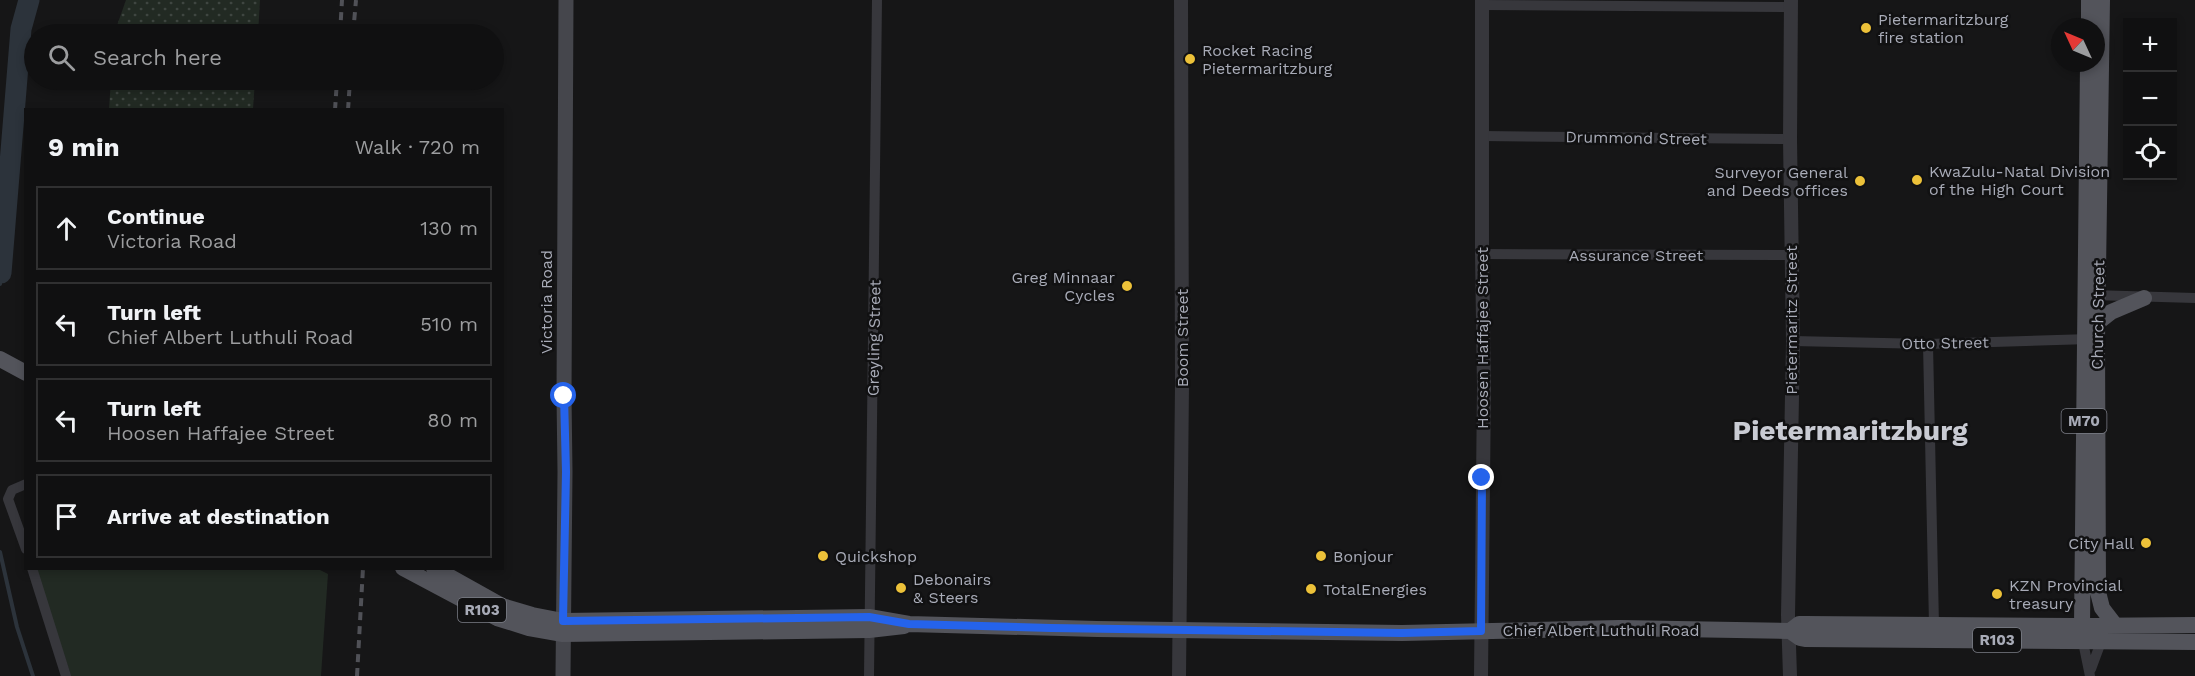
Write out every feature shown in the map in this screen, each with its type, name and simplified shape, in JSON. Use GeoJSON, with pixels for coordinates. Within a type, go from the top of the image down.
{"type":"FeatureCollection","features":[{"type":"Feature","properties":{"kind":"main road","name":"Victoria Road"},"geometry":{"type":"LineString","coordinates":[[563,676],[566,472],[564,396],[566,0]]}},
{"type":"Feature","properties":{"kind":"main road"},"geometry":{"type":"LineString","coordinates":[[2089,0],[2089,18]]}},
{"type":"Feature","properties":{"kind":"main road","name":"Church Street"},"geometry":{"type":"LineString","coordinates":[[2092,295],[2102,0]]}},
{"type":"Feature","properties":{"kind":"main road","name":"Church Street"},"geometry":{"type":"LineString","coordinates":[[2088,72],[2098,592],[2102,608],[2115,625]]}},
{"type":"Feature","properties":{"kind":"main road"},"geometry":{"type":"LineString","coordinates":[[2093,334],[2111,312],[2144,298]]}},
{"type":"Feature","properties":{"kind":"main road","name":"Church Street"},"geometry":{"type":"LineString","coordinates":[[2083,634],[2093,334]]}},
{"type":"Feature","properties":{"kind":"main road"},"geometry":{"type":"LineString","coordinates":[[0,359],[24,372]]}},
{"type":"Feature","properties":{"kind":"main road","name":"R103"},"geometry":{"type":"LineString","coordinates":[[407,570],[497,618],[529,628],[563,628]]}},
{"type":"Feature","properties":{"kind":"main road","name":"R103"},"geometry":{"type":"LineString","coordinates":[[438,570],[502,606],[563,628]]}},
{"type":"Feature","properties":{"kind":"main road","name":"Chief Albert Luthuli Road"},"geometry":{"type":"LineString","coordinates":[[563,628],[909,624],[1390,633],[1619,628],[1790,631],[1805,639],[2061,640],[2115,625],[2195,625]]}},
{"type":"Feature","properties":{"kind":"main road","name":"Chief Albert Luthuli Road"},"geometry":{"type":"LineString","coordinates":[[1790,631],[1799,624],[1934,625],[2083,634],[2101,642],[2195,642]]}},
{"type":"Feature","properties":{"kind":"street","name":"Greyling Street"},"geometry":{"type":"LineString","coordinates":[[869,676],[877,0]]}},
{"type":"Feature","properties":{"kind":"street","name":"Boom Street"},"geometry":{"type":"LineString","coordinates":[[1179,676],[1182,397],[1181,0]]}},
{"type":"Feature","properties":{"kind":"street"},"geometry":{"type":"LineString","coordinates":[[1482,3],[1791,3]]}},
{"type":"Feature","properties":{"kind":"street","name":"Hoosen Haffajee Street"},"geometry":{"type":"LineString","coordinates":[[1481,676],[1484,387],[1482,3]]}},
{"type":"Feature","properties":{"kind":"street","name":"Pietermaritz Street"},"geometry":{"type":"LineString","coordinates":[[1790,676],[1788,615],[1793,341],[1790,139],[1791,3]]}},
{"type":"Feature","properties":{"kind":"street","name":"Drummond Street"},"geometry":{"type":"LineString","coordinates":[[1482,136],[1790,139]]}},
{"type":"Feature","properties":{"kind":"street","name":"Assurance Street"},"geometry":{"type":"LineString","coordinates":[[1482,254],[1791,255]]}},
{"type":"Feature","properties":{"kind":"street"},"geometry":{"type":"LineString","coordinates":[[2092,295],[2195,298]]}},
{"type":"Feature","properties":{"kind":"street","name":"Otto Street"},"geometry":{"type":"LineString","coordinates":[[1793,341],[1928,344],[2093,334]]}},
{"type":"Feature","properties":{"kind":"street"},"geometry":{"type":"LineString","coordinates":[[1928,344],[1934,625]]}},
{"type":"Feature","properties":{"kind":"street"},"geometry":{"type":"LineString","coordinates":[[24,485],[12,490],[8,499],[24,543]]}},
{"type":"Feature","properties":{"kind":"street"},"geometry":{"type":"LineString","coordinates":[[33,570],[66,676]]}},
{"type":"Feature","properties":{"kind":"street","name":"Church Street"},"geometry":{"type":"LineString","coordinates":[[2083,634],[2090,673]]}},
{"type":"Feature","properties":{"kind":"street","name":"Church Street"},"geometry":{"type":"LineString","coordinates":[[2090,673],[2101,642]]}},
{"type":"Feature","properties":{"kind":"shaded area"},"geometry":{"type":"Polygon","coordinates":[[[126,0],[260,0],[259,24],[118,24],[126,0]]]}},
{"type":"Feature","properties":{"kind":"shaded area"},"geometry":{"type":"Polygon","coordinates":[[[110,90],[254,90],[253,108],[109,108],[110,90]]]}},
{"type":"Feature","properties":{"kind":"shaded area"},"geometry":{"type":"Polygon","coordinates":[[[36,570],[320,570],[328,574],[321,676],[71,676],[36,570]]]}},
{"type":"Feature","properties":{"kind":"waterway"},"geometry":{"type":"LineString","coordinates":[[1,273],[21,29],[29,0]]}},
{"type":"Feature","properties":{"kind":"waterway"},"geometry":{"type":"LineString","coordinates":[[0,284],[1,273]]}},
{"type":"Feature","properties":{"kind":"waterway"},"geometry":{"type":"LineString","coordinates":[[0,552],[17,627],[33,676]]}},
{"type":"Feature","properties":{"kind":"railway"},"geometry":{"type":"LineString","coordinates":[[341,24],[342,0]]}},
{"type":"Feature","properties":{"kind":"railway"},"geometry":{"type":"LineString","coordinates":[[354,24],[356,0]]}},
{"type":"Feature","properties":{"kind":"railway"},"geometry":{"type":"LineString","coordinates":[[335,108],[336,90]]}},
{"type":"Feature","properties":{"kind":"railway"},"geometry":{"type":"LineString","coordinates":[[348,108],[349,90]]}},
{"type":"Feature","properties":{"kind":"railway"},"geometry":{"type":"LineString","coordinates":[[357,676],[363,570]]}},
{"type":"Feature","properties":{"kind":"place","name":"Pietermaritzburg fire station"},"geometry":{"type":"Point","coordinates":[1866,28]}},
{"type":"Feature","properties":{"kind":"place","name":"Rocket Racing Pietermaritzburg"},"geometry":{"type":"Point","coordinates":[1190,59]}},
{"type":"Feature","properties":{"kind":"place","name":"KwaZulu-Natal Division of the High Court"},"geometry":{"type":"Point","coordinates":[1917,180]}},
{"type":"Feature","properties":{"kind":"place","name":"Surveyor General and Deeds offices"},"geometry":{"type":"Point","coordinates":[1860,181]}},
{"type":"Feature","properties":{"kind":"place","name":"Greg Minnaar Cycles"},"geometry":{"type":"Point","coordinates":[1127,286]}},
{"type":"Feature","properties":{"kind":"place","name":"City Hall"},"geometry":{"type":"Point","coordinates":[2146,543]}},
{"type":"Feature","properties":{"kind":"place","name":"Quickshop"},"geometry":{"type":"Point","coordinates":[823,556]}},
{"type":"Feature","properties":{"kind":"place","name":"Bonjour"},"geometry":{"type":"Point","coordinates":[1321,556]}},
{"type":"Feature","properties":{"kind":"place","name":"Debonairs & Steers"},"geometry":{"type":"Point","coordinates":[901,588]}},
{"type":"Feature","properties":{"kind":"place","name":"TotalEnergies"},"geometry":{"type":"Point","coordinates":[1311,589]}},
{"type":"Feature","properties":{"kind":"place","name":"KZN Provincial treasury"},"geometry":{"type":"Point","coordinates":[1997,594]}},
{"type":"Feature","properties":{"kind":"district","name":"Pietermaritzburg"},"geometry":{"type":"Point","coordinates":[1850,430]}},
{"type":"Feature","properties":{"kind":"route"},"geometry":{"type":"LineString","coordinates":[[564,396],[566,472],[563,621],[869,617],[909,624],[1051,628],[1402,633],[1481,631],[1482,478]]}}]}
